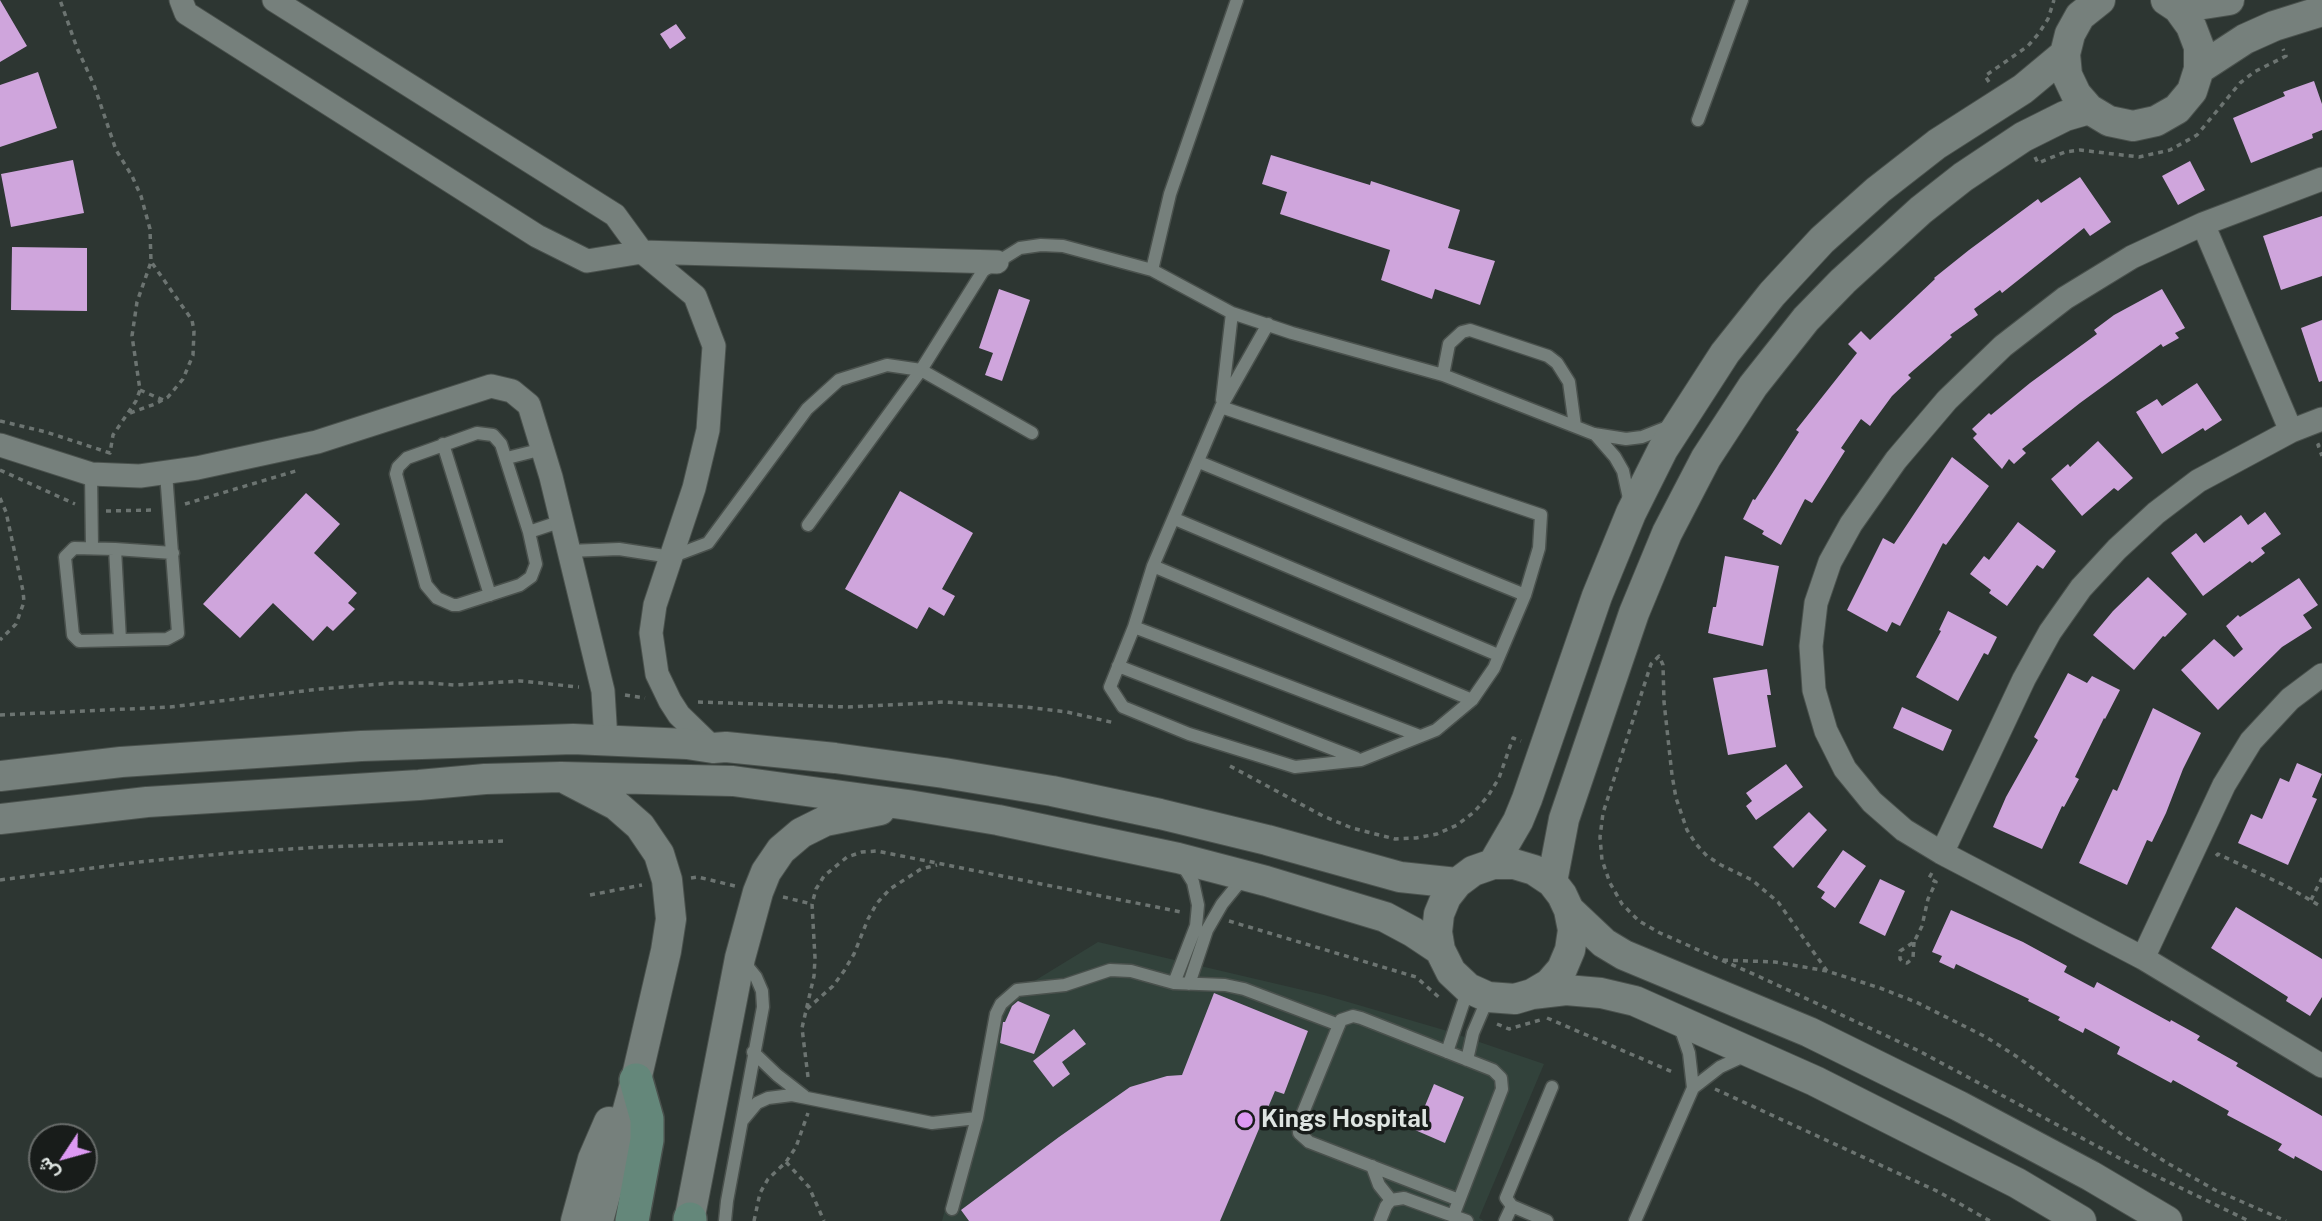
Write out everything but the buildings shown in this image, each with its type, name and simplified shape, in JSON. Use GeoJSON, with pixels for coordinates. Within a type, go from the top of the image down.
{"type":"FeatureCollection","features":[{"type":"Feature","properties":{"kind":"main road"},"geometry":{"type":"LineString","coordinates":[[632,1221],[647,1140],[647,1119],[636,1080]]}},
{"type":"Feature","properties":{"kind":"street"},"geometry":{"type":"LineString","coordinates":[[181,0],[186,13],[537,236],[587,261],[642,252],[997,262]]}},
{"type":"Feature","properties":{"kind":"street"},"geometry":{"type":"LineString","coordinates":[[274,0],[615,215],[642,252],[695,296],[714,346],[708,430],[694,488],[655,605],[651,633],[657,674],[670,702],[679,715],[713,748]]}},
{"type":"Feature","properties":{"kind":"street"},"geometry":{"type":"LineString","coordinates":[[2172,4],[2229,0]]}},
{"type":"Feature","properties":{"kind":"street"},"geometry":{"type":"LineString","coordinates":[[2087,5],[2070,34],[2065,54],[2067,75],[2076,94],[2089,110],[2109,121],[2133,126],[2156,121],[2176,109],[2192,91],[2199,69],[2199,47],[2191,26],[2172,4]]}},
{"type":"Feature","properties":{"kind":"street"},"geometry":{"type":"LineString","coordinates":[[2199,69],[2245,39],[2274,26],[2322,11]]}},
{"type":"Feature","properties":{"kind":"street"},"geometry":{"type":"LineString","coordinates":[[1493,864],[1518,821],[1597,596],[1631,513],[1663,449],[1725,353],[1772,294],[1822,240],[1878,190],[1937,144],[2023,89],[2065,54]]}},
{"type":"Feature","properties":{"kind":"street"},"geometry":{"type":"LineString","coordinates":[[1552,882],[1564,819],[1634,613],[1667,533],[1706,458],[1753,386],[1806,319],[1843,281],[1922,210],[1963,177],[2023,137],[2066,116],[2089,110]]}},
{"type":"Feature","properties":{"kind":"street"},"geometry":{"type":"LineString","coordinates":[[2322,179],[2203,224],[2132,257],[2065,298],[2003,346],[1947,400],[1895,460],[1851,524],[1830,562],[1816,603],[1811,646],[1814,690],[1826,731],[1845,769],[1872,802],[1904,830],[1942,853],[2143,958],[2322,1066]]}},
{"type":"Feature","properties":{"kind":"street"},"geometry":{"type":"LineString","coordinates":[[2203,224],[2291,431]]}},
{"type":"Feature","properties":{"kind":"street"},"geometry":{"type":"LineString","coordinates":[[0,445],[90,474],[124,477],[166,473],[317,442],[491,386],[512,391],[529,405],[543,449],[603,691],[606,740]]}},
{"type":"Feature","properties":{"kind":"street"},"geometry":{"type":"LineString","coordinates":[[1942,853],[2024,679],[2050,632],[2081,588],[2126,540],[2155,513],[2187,489],[2244,455],[2322,419]]}},
{"type":"Feature","properties":{"kind":"street"},"geometry":{"type":"LineString","coordinates":[[2143,958],[2224,785],[2251,741],[2290,699],[2322,675]]}},
{"type":"Feature","properties":{"kind":"street"},"geometry":{"type":"LineString","coordinates":[[0,776],[134,761],[360,746],[573,739],[726,747],[944,772],[1052,791],[1240,833],[1400,877],[1457,883]]}},
{"type":"Feature","properties":{"kind":"street"},"geometry":{"type":"LineString","coordinates":[[0,819],[146,802],[485,779],[561,777],[733,781],[908,805],[1037,828],[1178,858],[1385,916],[1440,950]]}},
{"type":"Feature","properties":{"kind":"street"},"geometry":{"type":"LineString","coordinates":[[561,777],[616,805],[640,826],[659,854],[667,880],[671,919],[636,1080],[598,1221]]}},
{"type":"Feature","properties":{"kind":"street"},"geometry":{"type":"LineString","coordinates":[[690,1220],[740,958],[766,872],[781,850],[801,833],[825,821],[908,805]]}},
{"type":"Feature","properties":{"kind":"street"},"geometry":{"type":"LineString","coordinates":[[1532,994],[1549,984],[1562,969],[1570,950],[1573,930],[1569,910],[1562,895],[1552,882],[1534,870],[1514,864],[1493,864],[1474,871],[1457,883],[1446,897],[1439,914],[1437,932],[1440,950],[1451,972],[1474,1003],[1566,990],[1601,993],[1635,1001],[1815,1081],[2017,1183],[2081,1221]]}},
{"type":"Feature","properties":{"kind":"street"},"geometry":{"type":"LineString","coordinates":[[1569,910],[1595,935],[1624,955],[1809,1032],[2031,1144],[2167,1221]]}},
{"type":"Feature","properties":{"kind":"street"},"geometry":{"type":"LineString","coordinates":[[576,1221],[601,1140],[617,1108],[636,1080]]}},
{"type":"Feature","properties":{"kind":"lane"},"geometry":{"type":"LineString","coordinates":[[1152,270],[1170,194],[1237,0]]}},
{"type":"Feature","properties":{"kind":"lane"},"geometry":{"type":"LineString","coordinates":[[1698,120],[1742,0]]}},
{"type":"Feature","properties":{"kind":"lane"},"geometry":{"type":"LineString","coordinates":[[808,524],[921,370],[983,271],[1020,248],[1041,244],[1063,246],[1152,270],[1232,313],[1292,333],[1443,375],[1594,434],[1626,439],[1642,437],[1657,433],[1680,421]]}},
{"type":"Feature","properties":{"kind":"lane"},"geometry":{"type":"LineString","coordinates":[[1221,407],[1232,313]]}},
{"type":"Feature","properties":{"kind":"lane"},"geometry":{"type":"LineString","coordinates":[[1221,407],[1541,515],[1539,548],[1525,595],[1494,668],[1472,700],[1436,730],[1361,760],[1295,767],[1189,734],[1124,707],[1110,687],[1134,627],[1153,566],[1221,407],[1268,324]]}},
{"type":"Feature","properties":{"kind":"lane"},"geometry":{"type":"LineString","coordinates":[[1443,375],[1449,344],[1461,332],[1470,330],[1548,356],[1557,363],[1569,382],[1574,426]]}},
{"type":"Feature","properties":{"kind":"lane"},"geometry":{"type":"LineString","coordinates":[[569,551],[618,549],[671,557],[708,543],[807,410],[839,380],[887,365],[921,370],[1032,433]]}},
{"type":"Feature","properties":{"kind":"lane"},"geometry":{"type":"LineString","coordinates":[[477,433],[489,433],[499,440],[507,458],[536,565],[531,577],[520,585],[453,605],[437,598],[426,585],[397,474],[398,467],[407,458],[477,433]]}},
{"type":"Feature","properties":{"kind":"lane"},"geometry":{"type":"LineString","coordinates":[[1594,434],[1615,457],[1623,471],[1628,486],[1631,513]]}},
{"type":"Feature","properties":{"kind":"lane"},"geometry":{"type":"LineString","coordinates":[[443,444],[490,595]]}},
{"type":"Feature","properties":{"kind":"lane"},"geometry":{"type":"LineString","coordinates":[[507,458],[543,449]]}},
{"type":"Feature","properties":{"kind":"lane"},"geometry":{"type":"LineString","coordinates":[[1199,462],[1525,595]]}},
{"type":"Feature","properties":{"kind":"lane"},"geometry":{"type":"LineString","coordinates":[[166,473],[173,552],[178,633],[167,639],[79,641],[73,635],[65,557],[74,548],[173,552]]}},
{"type":"Feature","properties":{"kind":"lane"},"geometry":{"type":"LineString","coordinates":[[90,474],[92,548]]}},
{"type":"Feature","properties":{"kind":"lane"},"geometry":{"type":"LineString","coordinates":[[1175,519],[1498,656]]}},
{"type":"Feature","properties":{"kind":"lane"},"geometry":{"type":"LineString","coordinates":[[529,532],[562,521]]}},
{"type":"Feature","properties":{"kind":"lane"},"geometry":{"type":"LineString","coordinates":[[114,549],[120,640]]}},
{"type":"Feature","properties":{"kind":"lane"},"geometry":{"type":"LineString","coordinates":[[1153,566],[1472,700]]}},
{"type":"Feature","properties":{"kind":"lane"},"geometry":{"type":"LineString","coordinates":[[1134,627],[1420,736]]}},
{"type":"Feature","properties":{"kind":"lane"},"geometry":{"type":"LineString","coordinates":[[1118,666],[1361,760]]}},
{"type":"Feature","properties":{"kind":"lane"},"geometry":{"type":"LineString","coordinates":[[1174,983],[1198,916],[1193,882],[1178,858]]}},
{"type":"Feature","properties":{"kind":"lane"},"geometry":{"type":"LineString","coordinates":[[1188,984],[1200,946],[1214,917],[1245,875]]}},
{"type":"Feature","properties":{"kind":"lane"},"geometry":{"type":"LineString","coordinates":[[725,1221],[763,1007],[762,991],[756,977],[740,958]]}},
{"type":"Feature","properties":{"kind":"lane"},"geometry":{"type":"LineString","coordinates":[[951,1209],[977,1118],[996,1014],[1000,1003],[1008,996],[1028,988],[1065,985],[1110,970],[1131,971],[1174,983],[1225,985],[1244,989],[1339,1025]]}},
{"type":"Feature","properties":{"kind":"lane"},"geometry":{"type":"LineString","coordinates":[[1447,1052],[1474,1003]]}},
{"type":"Feature","properties":{"kind":"lane"},"geometry":{"type":"LineString","coordinates":[[1466,1060],[1474,1003]]}},
{"type":"Feature","properties":{"kind":"lane"},"geometry":{"type":"LineString","coordinates":[[1453,1216],[1503,1083],[1493,1070],[1361,1018],[1347,1018],[1339,1025],[1300,1120],[1299,1133],[1308,1142],[1459,1200]]}},
{"type":"Feature","properties":{"kind":"lane"},"geometry":{"type":"LineString","coordinates":[[1677,1020],[1689,1053],[1695,1084]]}},
{"type":"Feature","properties":{"kind":"lane"},"geometry":{"type":"LineString","coordinates":[[753,1052],[777,1075],[807,1096]]}},
{"type":"Feature","properties":{"kind":"lane"},"geometry":{"type":"LineString","coordinates":[[1635,1221],[1695,1084],[1720,1067],[1752,1053]]}},
{"type":"Feature","properties":{"kind":"lane"},"geometry":{"type":"LineString","coordinates":[[1545,1221],[1512,1206],[1507,1202],[1507,1193],[1552,1087]]}},
{"type":"Feature","properties":{"kind":"lane"},"geometry":{"type":"LineString","coordinates":[[742,1121],[757,1103],[780,1096],[807,1096],[932,1123],[977,1118]]}},
{"type":"Feature","properties":{"kind":"lane"},"geometry":{"type":"LineString","coordinates":[[1372,1166],[1379,1185],[1391,1200]]}},
{"type":"Feature","properties":{"kind":"lane"},"geometry":{"type":"LineString","coordinates":[[1380,1221],[1391,1200],[1404,1198],[1467,1221]]}},
{"type":"Feature","properties":{"kind":"lane"},"geometry":{"type":"LineString","coordinates":[[1505,1221],[1512,1206]]}},
{"type":"Feature","properties":{"kind":"path"},"geometry":{"type":"LineString","coordinates":[[0,421],[46,432],[110,453],[113,435],[140,390],[133,344],[134,319],[152,262],[150,229],[141,196],[116,150],[94,85],[60,0]]}},
{"type":"Feature","properties":{"kind":"path"},"geometry":{"type":"LineString","coordinates":[[128,413],[163,400],[176,389],[189,367],[194,343],[194,331],[186,311],[152,262]]}},
{"type":"Feature","properties":{"kind":"path"},"geometry":{"type":"LineString","coordinates":[[140,390],[163,400]]}},
{"type":"Feature","properties":{"kind":"path"},"geometry":{"type":"LineString","coordinates":[[2322,443],[2318,445],[2322,456]]}},
{"type":"Feature","properties":{"kind":"path"},"geometry":{"type":"LineString","coordinates":[[0,498],[6,512],[24,603],[16,624],[0,640]]}},
{"type":"Feature","properties":{"kind":"path"},"geometry":{"type":"LineString","coordinates":[[1827,971],[1778,902],[1752,880],[1707,856],[1687,830],[1676,798],[1672,775],[1663,665],[1659,656],[1651,664],[1602,813],[1602,860],[1610,883],[1622,904],[1639,920],[1660,933],[1919,1051],[2123,1160],[2249,1221]]}},
{"type":"Feature","properties":{"kind":"path"},"geometry":{"type":"LineString","coordinates":[[0,715],[170,707],[393,683],[477,685],[520,681],[670,702],[836,707],[945,702],[1026,707],[1068,712],[1120,725]]}},
{"type":"Feature","properties":{"kind":"path"},"geometry":{"type":"LineString","coordinates":[[1229,765],[1323,816],[1352,828],[1395,839],[1416,838],[1437,834],[1457,825],[1474,812],[1499,778],[1513,738],[1544,749]]}},
{"type":"Feature","properties":{"kind":"path"},"geometry":{"type":"LineString","coordinates":[[1583,762],[1615,773]]}},
{"type":"Feature","properties":{"kind":"path"},"geometry":{"type":"LineString","coordinates":[[0,880],[230,853],[503,841]]}},
{"type":"Feature","properties":{"kind":"path"},"geometry":{"type":"LineString","coordinates":[[754,1221],[760,1193],[768,1180],[786,1162],[803,1131],[807,1096],[803,1046],[805,1011],[815,958],[812,904],[820,883],[834,865],[862,852],[877,851],[1198,916]]}},
{"type":"Feature","properties":{"kind":"path"},"geometry":{"type":"LineString","coordinates":[[1914,942],[1900,951],[1900,960],[1903,962],[1913,958],[1914,942],[1936,882],[1929,878],[1942,853]]}},
{"type":"Feature","properties":{"kind":"path"},"geometry":{"type":"LineString","coordinates":[[2189,860],[2210,871],[2218,854],[2286,886],[2322,907]]}},
{"type":"Feature","properties":{"kind":"path"},"geometry":{"type":"LineString","coordinates":[[805,1011],[833,986],[844,971],[877,903],[890,889],[921,869],[939,864]]}},
{"type":"Feature","properties":{"kind":"path"},"geometry":{"type":"LineString","coordinates":[[590,895],[667,880],[698,877],[812,904]]}},
{"type":"Feature","properties":{"kind":"path"},"geometry":{"type":"LineString","coordinates":[[2311,900],[2322,877]]}},
{"type":"Feature","properties":{"kind":"path"},"geometry":{"type":"LineString","coordinates":[[1214,917],[1416,977],[1437,998],[1474,1003],[1509,1029],[1548,1018],[1889,1169],[1990,1221]]}},
{"type":"Feature","properties":{"kind":"path"},"geometry":{"type":"LineString","coordinates":[[1721,960],[1774,962],[1827,971],[1916,1002],[1974,1031],[2019,1058],[2124,1136],[2169,1164],[2215,1189],[2286,1221]]}},
{"type":"Feature","properties":{"kind":"path"},"geometry":{"type":"LineString","coordinates":[[786,1162],[809,1187],[824,1221]]}},
{"type":"Feature","properties":{"kind":"shaded area","name":"Kings Hospital"},"geometry":{"type":"Polygon","coordinates":[[[1098,942],[1324,995],[1444,1030],[1544,1064],[1479,1218],[1484,1221],[942,1221],[1000,1002],[1098,942]]]}},
{"type":"Feature","properties":{"kind":"place","name":"Kings Hospital"},"geometry":{"type":"Point","coordinates":[1245,1120]}}]}
